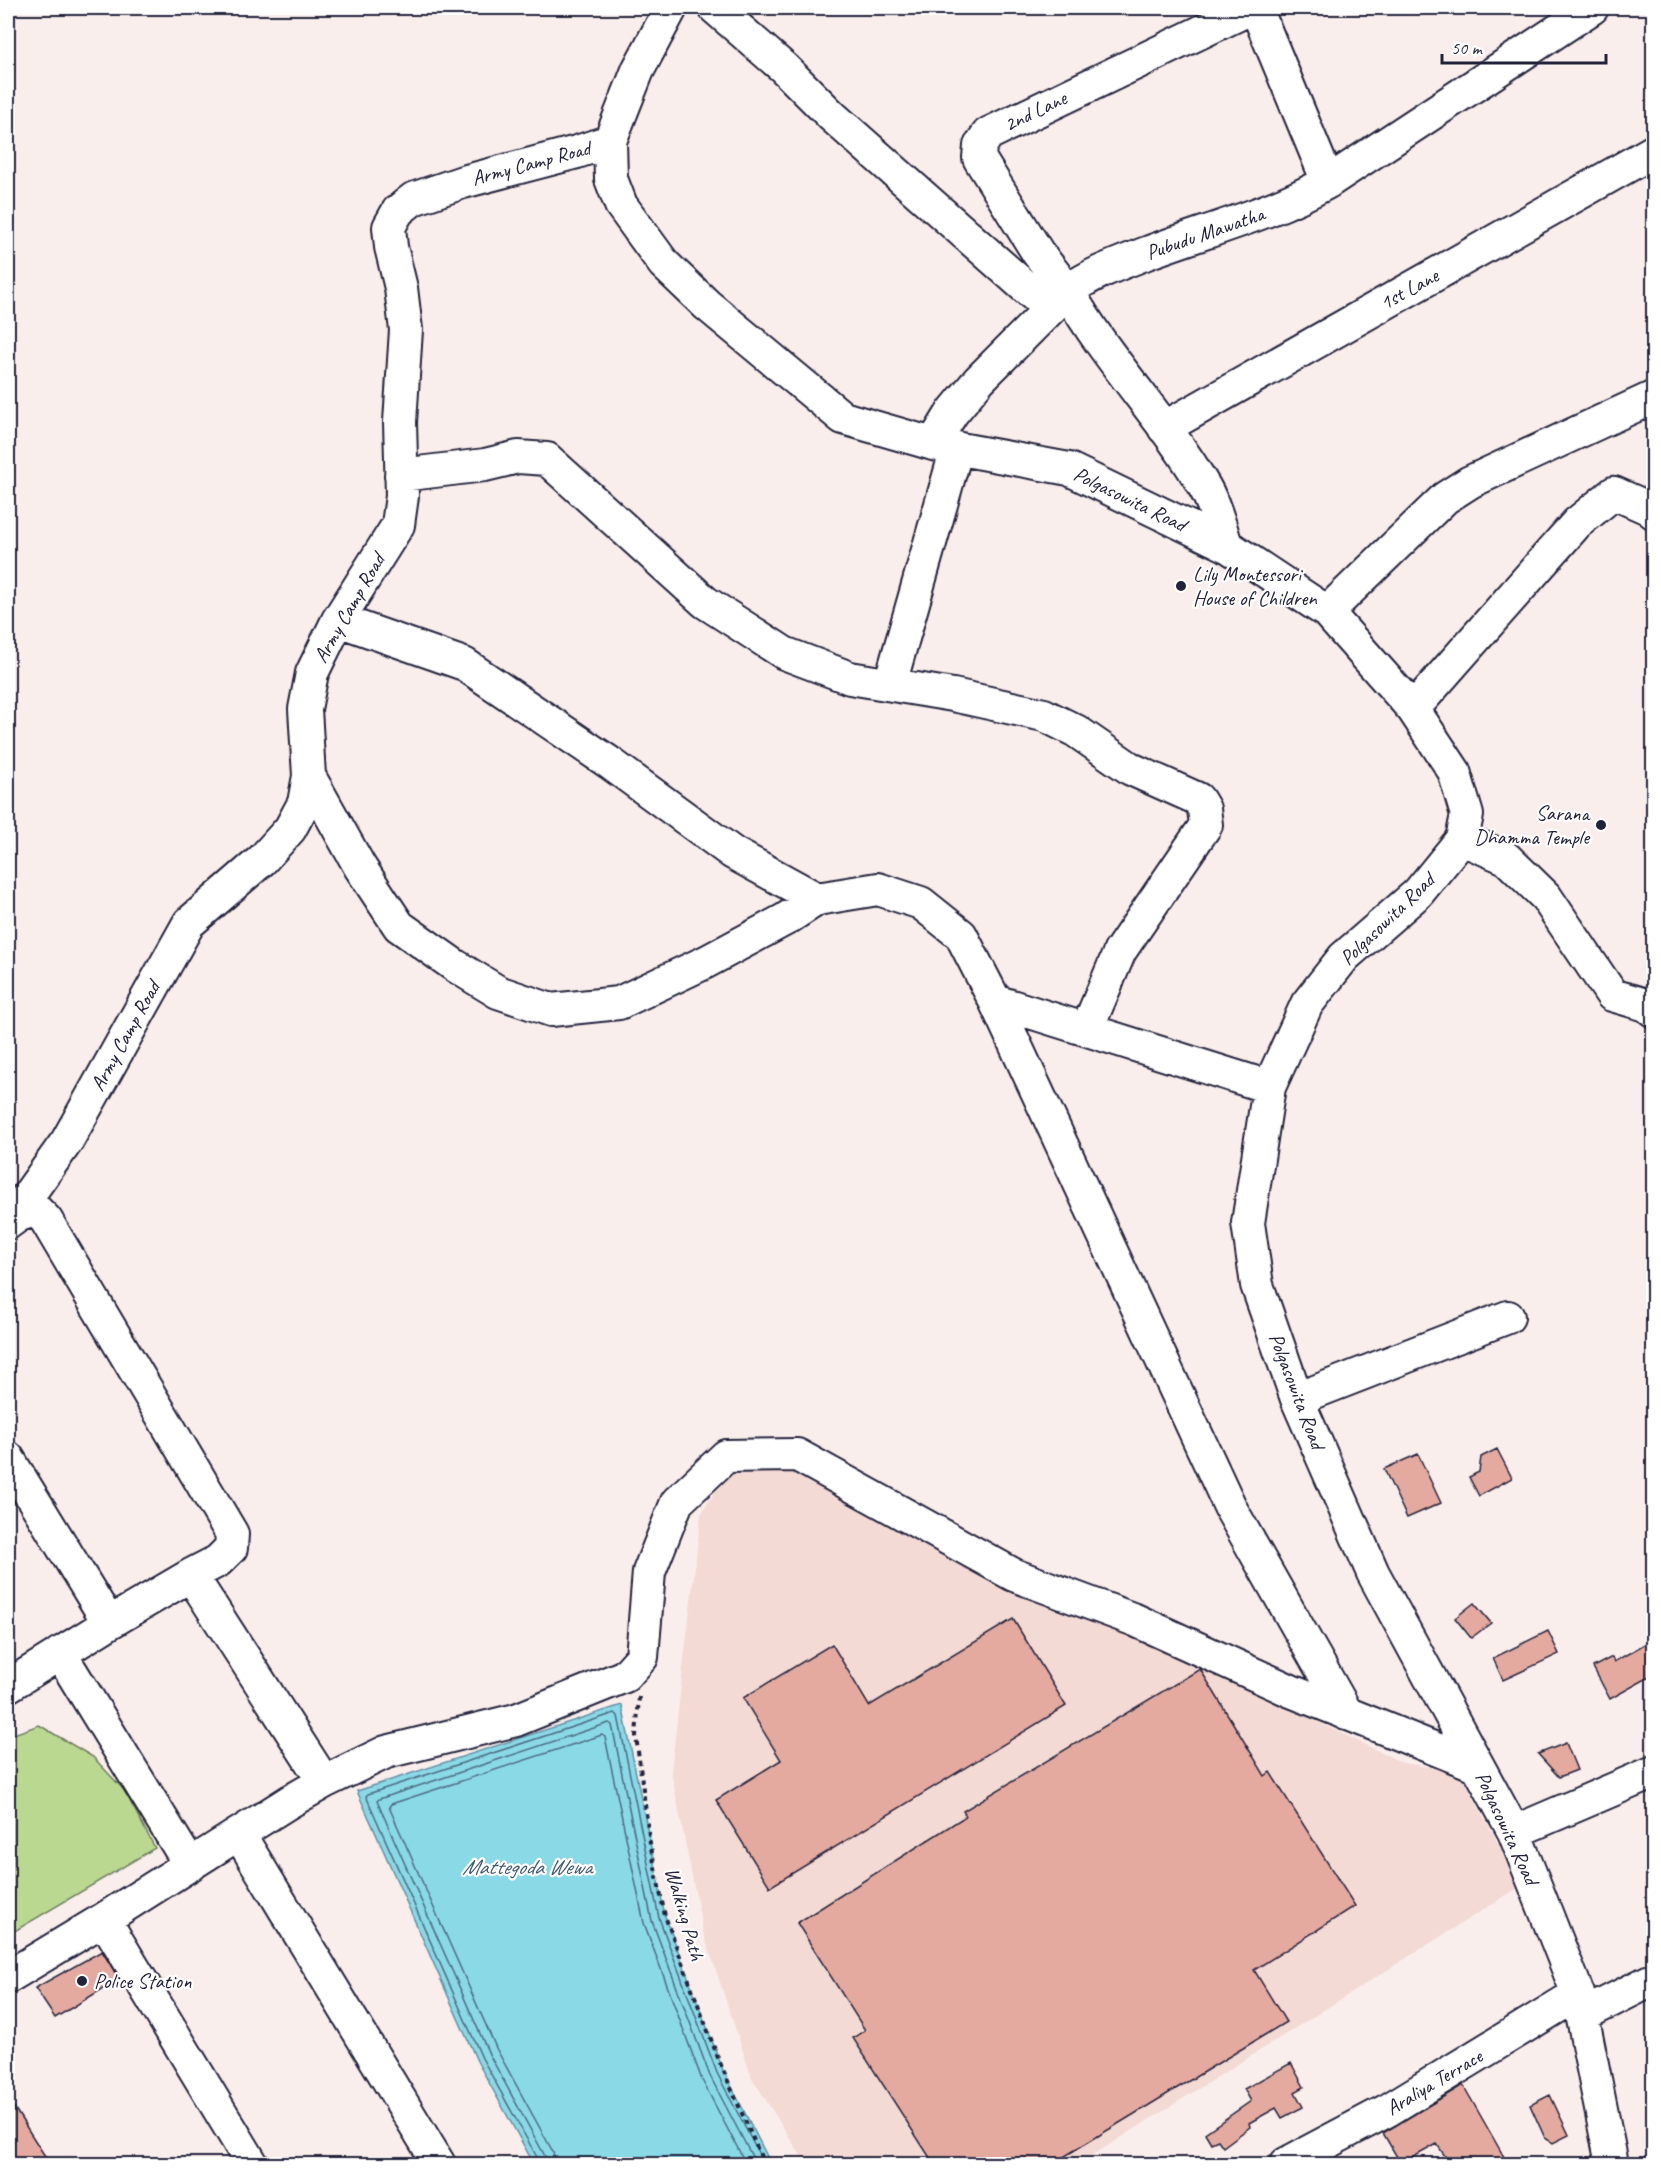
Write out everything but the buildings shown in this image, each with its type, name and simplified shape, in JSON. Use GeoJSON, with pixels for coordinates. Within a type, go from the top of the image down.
{"type":"FeatureCollection","features":[{"type":"Feature","properties":{"kind":"street","name":"Polgasowita Road"},"geometry":{"type":"LineString","coordinates":[[671,8],[638,70],[610,141],[611,179],[621,205],[664,264],[707,305],[843,417],[945,446],[1069,469],[1226,544],[1327,612],[1413,710],[1454,771],[1467,815],[1462,839],[1418,892],[1344,957],[1307,1004],[1269,1087],[1248,1223],[1257,1285],[1297,1400],[1373,1573],[1514,1832],[1580,2005],[1604,2161]]}},
{"type":"Feature","properties":{"kind":"street"},"geometry":{"type":"LineString","coordinates":[[715,8],[783,68],[832,117],[1083,317],[1206,490],[1226,544]]}},
{"type":"Feature","properties":{"kind":"street","name":"2nd Lane"},"geometry":{"type":"LineString","coordinates":[[1059,300],[1038,253],[979,158],[980,146],[988,134],[1253,8],[1328,182]]}},
{"type":"Feature","properties":{"kind":"street","name":"Pubudu Mawatha"},"geometry":{"type":"LineString","coordinates":[[890,684],[952,413],[979,380],[1059,300],[1103,269],[1270,211],[1303,197],[1592,8]]}},
{"type":"Feature","properties":{"kind":"street","name":"Army Camp Road"},"geometry":{"type":"LineString","coordinates":[[13,1219],[67,1141],[189,923],[262,860],[290,829],[303,803],[309,776],[305,710],[312,674],[338,620],[398,525],[402,496],[400,422],[406,330],[401,288],[391,247],[389,227],[398,211],[413,199],[463,182],[610,141]]}},
{"type":"Feature","properties":{"kind":"street","name":"1st Lane"},"geometry":{"type":"LineString","coordinates":[[1164,428],[1653,151]]}},
{"type":"Feature","properties":{"kind":"street"},"geometry":{"type":"LineString","coordinates":[[1327,612],[1445,498],[1461,488],[1653,397]]}},
{"type":"Feature","properties":{"kind":"street"},"geometry":{"type":"LineString","coordinates":[[400,475],[485,465],[518,457],[547,459],[705,602],[784,653],[850,678],[953,695],[1044,715],[1076,731],[1131,769],[1198,799],[1204,809],[1206,825],[1120,951],[1087,1029]]}},
{"type":"Feature","properties":{"kind":"street"},"geometry":{"type":"LineString","coordinates":[[1413,710],[1577,523],[1614,493],[1648,507],[1653,513]]}},
{"type":"Feature","properties":{"kind":"street"},"geometry":{"type":"LineString","coordinates":[[338,620],[464,664],[610,763],[733,853],[817,899]]}},
{"type":"Feature","properties":{"kind":"street"},"geometry":{"type":"LineString","coordinates":[[309,776],[360,867],[399,926],[454,965],[498,992],[551,1010],[619,1003],[706,962],[786,919],[817,899],[878,889],[921,903],[961,935],[1232,1511],[1347,1714]]}},
{"type":"Feature","properties":{"kind":"street"},"geometry":{"type":"LineString","coordinates":[[1462,839],[1506,858],[1546,897],[1612,995],[1651,1004]]}},
{"type":"Feature","properties":{"kind":"street"},"geometry":{"type":"LineString","coordinates":[[994,1001],[1269,1087]]}},
{"type":"Feature","properties":{"kind":"street"},"geometry":{"type":"LineString","coordinates":[[8,1686],[109,1623],[218,1561],[231,1548],[232,1534],[46,1220],[36,1210],[13,1219]]}},
{"type":"Feature","properties":{"kind":"street"},"geometry":{"type":"LineString","coordinates":[[1297,1400],[1508,1317]]}},
{"type":"Feature","properties":{"kind":"street"},"geometry":{"type":"LineString","coordinates":[[8,1977],[324,1782],[387,1752],[516,1720],[625,1676],[642,1657],[649,1572],[677,1502],[726,1456],[797,1455],[1014,1575],[1135,1620],[1347,1714],[1478,1766]]}},
{"type":"Feature","properties":{"kind":"street"},"geometry":{"type":"LineString","coordinates":[[8,1458],[109,1623]]}},
{"type":"Feature","properties":{"kind":"street"},"geometry":{"type":"LineString","coordinates":[[190,1575],[324,1782]]}},
{"type":"Feature","properties":{"kind":"street"},"geometry":{"type":"LineString","coordinates":[[60,1653],[190,1865]]}},
{"type":"Feature","properties":{"kind":"street"},"geometry":{"type":"LineString","coordinates":[[1514,1832],[1653,1772]]}},
{"type":"Feature","properties":{"kind":"street"},"geometry":{"type":"LineString","coordinates":[[239,1834],[439,2164]]}},
{"type":"Feature","properties":{"kind":"street"},"geometry":{"type":"LineString","coordinates":[[104,1919],[252,2164]]}},
{"type":"Feature","properties":{"kind":"street","name":"Araliya Terrace"},"geometry":{"type":"LineString","coordinates":[[1286,2164],[1580,2005],[1653,1978]]}},
{"type":"Feature","properties":{"kind":"path","name":"Walking Path"},"geometry":{"type":"LineString","coordinates":[[642,1657],[636,1736],[650,1843],[665,1916],[718,2058],[764,2164]]}},
{"type":"Feature","properties":{"kind":"shaded area"},"geometry":{"type":"Polygon","coordinates":[[[764,1449],[929,1534],[1403,1763],[1460,1772],[1521,1886],[1079,2164],[806,2164],[752,2078],[703,1932],[671,1771],[701,1514],[727,1472],[764,1449]]]}},
{"type":"Feature","properties":{"kind":"green space"},"geometry":{"type":"Polygon","coordinates":[[[39,1725],[93,1757],[124,1790],[155,1848],[8,1935],[8,1736],[39,1725]]]}},
{"type":"Feature","properties":{"kind":"water","name":"Mattegoda Wewa"},"geometry":{"type":"Polygon","coordinates":[[[622,1705],[665,1916],[723,2070],[771,2164],[534,2164],[477,2061],[357,1791],[622,1705]]]}},
{"type":"Feature","properties":{"kind":"place","name":"Lily Montessori House of Children"},"geometry":{"type":"Point","coordinates":[1181,586]}},
{"type":"Feature","properties":{"kind":"place","name":"Sarana Dhamma Temple"},"geometry":{"type":"Point","coordinates":[1601,825]}},
{"type":"Feature","properties":{"kind":"place","name":"Police Station"},"geometry":{"type":"Point","coordinates":[82,1981]}}]}
